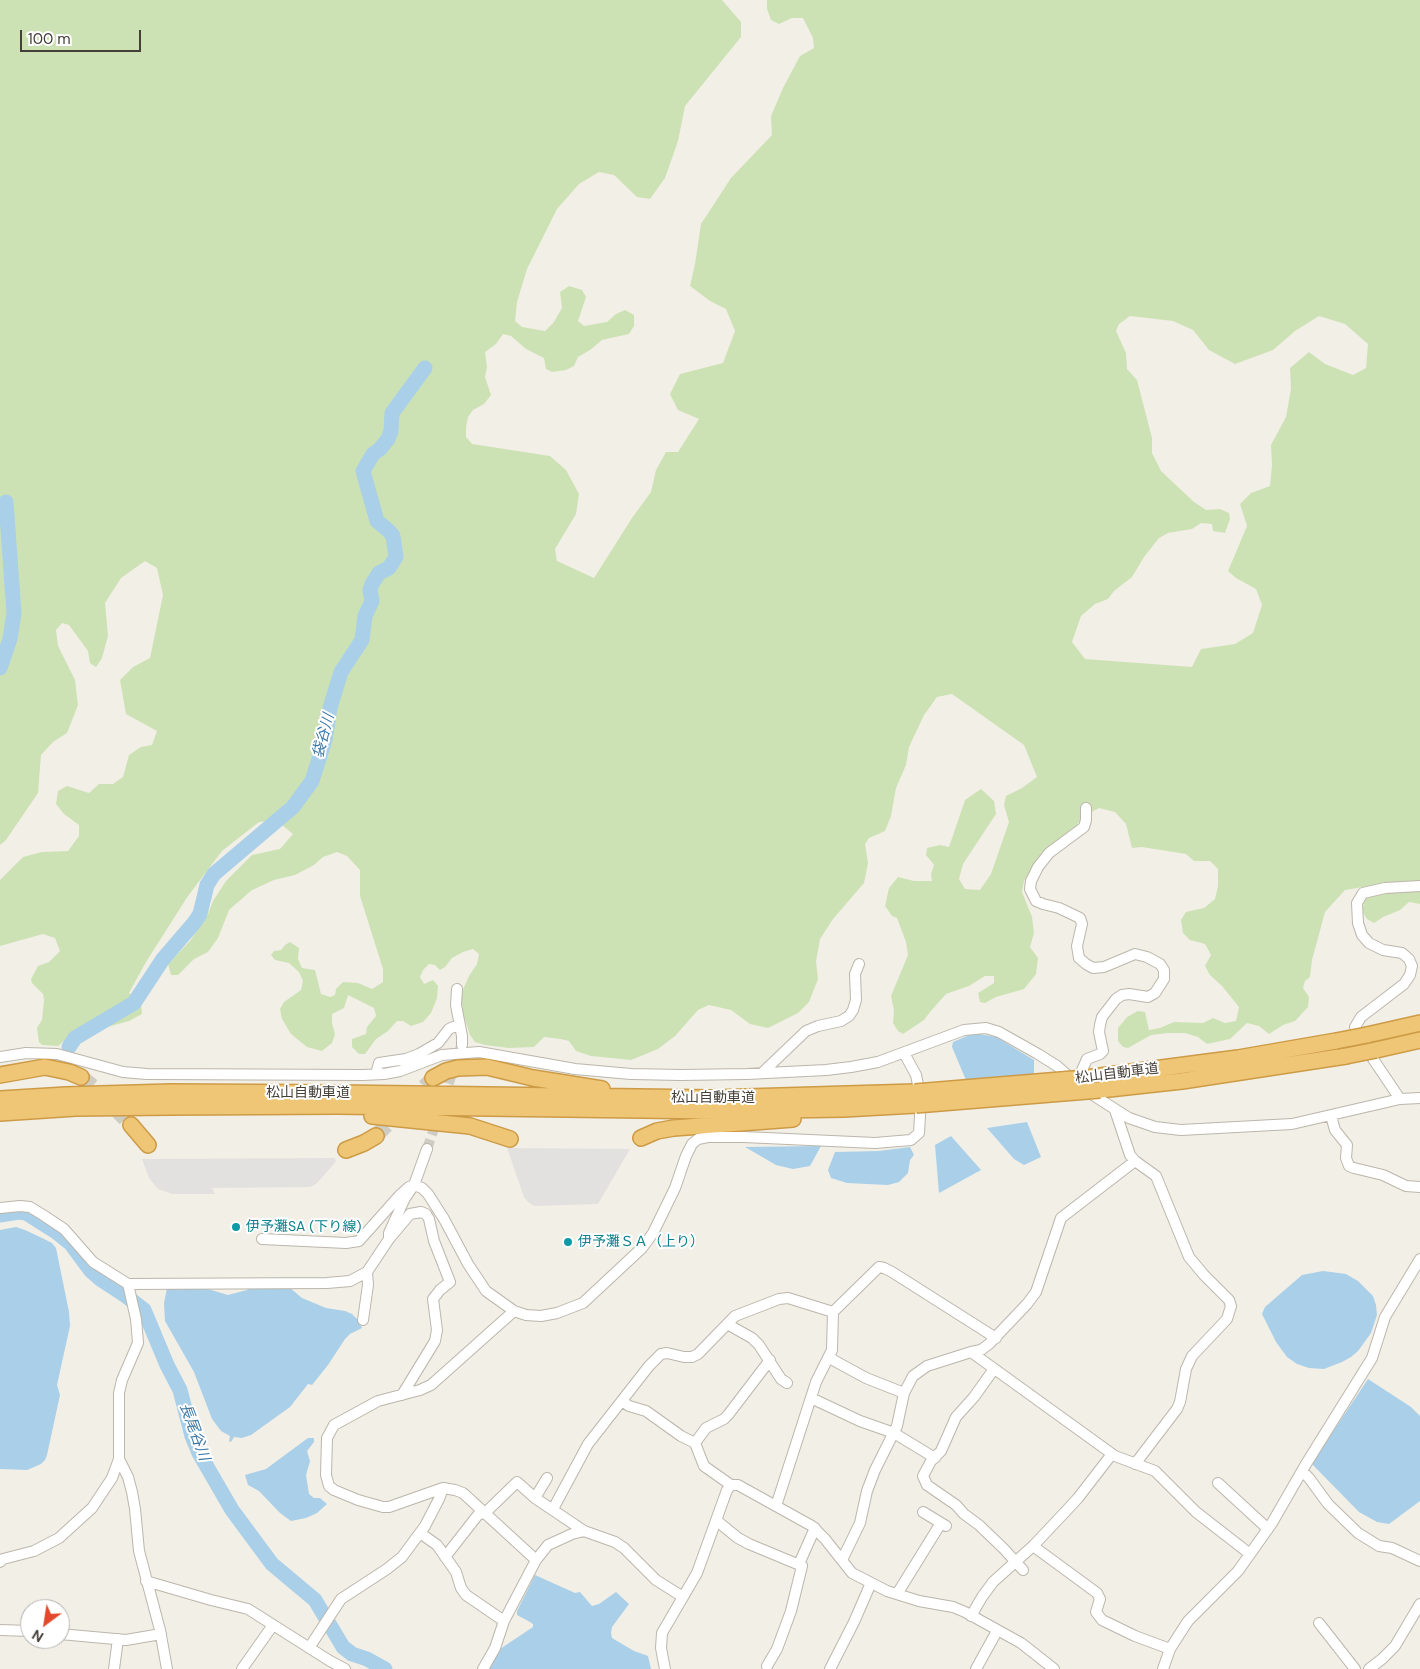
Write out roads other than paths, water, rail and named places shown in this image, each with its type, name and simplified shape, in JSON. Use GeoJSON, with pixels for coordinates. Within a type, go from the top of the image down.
{"type":"FeatureCollection","features":[{"type":"Feature","properties":{"kind":"highway","name":"松山自動車道"},"geometry":{"type":"LineString","coordinates":[[0,1113],[76,1108],[337,1106],[689,1111],[844,1109],[1081,1080],[1238,1058],[1336,1041],[1420,1023]]}},
{"type":"Feature","properties":{"kind":"highway","name":"松山自動車道"},"geometry":{"type":"LineString","coordinates":[[0,1099],[171,1092],[704,1098],[790,1096],[915,1099],[1100,1090],[1182,1081],[1346,1056],[1420,1040]]}},
{"type":"Feature","properties":{"kind":"highway"},"geometry":{"type":"LineString","coordinates":[[433,1078],[446,1071],[458,1068],[487,1067],[533,1078],[608,1090],[645,1093],[790,1096]]}},
{"type":"Feature","properties":{"kind":"highway"},"geometry":{"type":"LineString","coordinates":[[0,1075],[45,1068],[69,1072],[81,1077]]}},
{"type":"Feature","properties":{"kind":"highway"},"geometry":{"type":"LineString","coordinates":[[641,1138],[674,1128],[822,1116],[915,1099]]}},
{"type":"Feature","properties":{"kind":"highway"},"geometry":{"type":"LineString","coordinates":[[171,1107],[206,1110],[342,1114],[417,1120],[470,1126],[510,1139]]}},
{"type":"Feature","properties":{"kind":"highway"},"geometry":{"type":"LineString","coordinates":[[131,1126],[148,1145]]}},
{"type":"Feature","properties":{"kind":"highway"},"geometry":{"type":"LineString","coordinates":[[346,1150],[376,1136]]}},
{"type":"Feature","properties":{"kind":"street"},"geometry":{"type":"LineString","coordinates":[[1081,1080],[1087,1059],[1100,1054],[1102,1051],[1099,1032],[1102,1017],[1116,999],[1122,995],[1129,994],[1148,997],[1155,993],[1164,979],[1164,970],[1160,964],[1147,957],[1135,954],[1104,966],[1093,968],[1086,964],[1079,958],[1077,946],[1082,924],[1080,918],[1059,908],[1036,901],[1032,895],[1031,881],[1038,867],[1049,853],[1084,827],[1086,808]]}},
{"type":"Feature","properties":{"kind":"street"},"geometry":{"type":"LineString","coordinates":[[1400,1099],[1369,1052],[1356,1026],[1361,1018],[1404,984],[1410,976],[1412,966],[1409,959],[1402,953],[1383,950],[1369,943],[1362,935],[1358,923],[1357,903],[1363,893],[1385,888],[1420,886]]}},
{"type":"Feature","properties":{"kind":"street"},"geometry":{"type":"LineString","coordinates":[[762,1073],[806,1031],[818,1026],[841,1021],[849,1016],[856,1000],[855,974],[859,964]]}},
{"type":"Feature","properties":{"kind":"street"},"geometry":{"type":"LineString","coordinates":[[457,989],[456,1005],[462,1044]]}},
{"type":"Feature","properties":{"kind":"street"},"geometry":{"type":"LineString","coordinates":[[376,1074],[379,1063],[406,1059],[420,1054],[438,1043],[449,1029],[453,1027],[460,1028]]}},
{"type":"Feature","properties":{"kind":"street"},"geometry":{"type":"LineString","coordinates":[[0,1057],[26,1054],[57,1054],[123,1072],[147,1074],[376,1074],[400,1071],[442,1055],[480,1052],[575,1070],[682,1075],[762,1073],[851,1067],[878,1062],[964,1030],[986,1028],[999,1032],[1081,1080],[1115,1110],[1129,1118],[1155,1127],[1181,1130],[1292,1124],[1400,1099],[1420,1098]]}},
{"type":"Feature","properties":{"kind":"street"},"geometry":{"type":"LineString","coordinates":[[262,1238],[346,1243],[359,1241],[399,1196],[414,1185],[422,1188],[428,1194],[468,1264],[486,1291],[514,1311],[541,1316],[557,1313],[584,1303],[642,1248],[653,1233],[675,1188],[692,1144],[698,1139],[708,1137],[744,1137],[875,1143],[911,1140],[919,1133],[921,1099],[916,1075],[904,1053]]}},
{"type":"Feature","properties":{"kind":"street"},"geometry":{"type":"LineString","coordinates":[[1115,1110],[1126,1147],[1135,1161],[1156,1176],[1189,1257],[1229,1300],[1231,1306],[1227,1319],[1192,1356],[1186,1369],[1177,1409],[1136,1464]]}},
{"type":"Feature","properties":{"kind":"street"},"geometry":{"type":"LineString","coordinates":[[1331,1116],[1335,1130],[1347,1145],[1346,1158],[1349,1166],[1383,1175],[1406,1186],[1420,1187]]}},
{"type":"Feature","properties":{"kind":"street"},"geometry":{"type":"LineString","coordinates":[[390,1239],[389,1233],[398,1211],[414,1185],[427,1149]]}},
{"type":"Feature","properties":{"kind":"street"},"geometry":{"type":"LineString","coordinates":[[842,1560],[860,1523],[875,1470],[894,1433],[902,1410],[904,1393],[913,1376],[920,1369],[981,1350],[996,1338],[1036,1292],[1061,1218],[1135,1161]]}},
{"type":"Feature","properties":{"kind":"street"},"geometry":{"type":"LineString","coordinates":[[0,1208],[30,1207],[64,1229],[93,1262],[128,1284],[327,1283],[350,1281],[367,1272],[410,1214],[421,1212],[426,1214],[450,1282],[433,1299],[437,1330],[435,1341],[402,1395]]}},
{"type":"Feature","properties":{"kind":"street"},"geometry":{"type":"LineString","coordinates":[[1163,1669],[1170,1650],[1188,1621],[1228,1582],[1268,1529],[1372,1358],[1385,1317],[1420,1259]]}},
{"type":"Feature","properties":{"kind":"street"},"geometry":{"type":"LineString","coordinates":[[776,1506],[811,1398],[832,1350],[833,1312],[879,1267],[884,1268],[996,1338]]}},
{"type":"Feature","properties":{"kind":"street"},"geometry":{"type":"LineString","coordinates":[[363,1320],[368,1285],[367,1272]]}},
{"type":"Feature","properties":{"kind":"street"},"geometry":{"type":"LineString","coordinates":[[0,1562],[4,1559],[34,1551],[59,1538],[92,1508],[112,1478],[119,1459],[119,1393],[122,1380],[138,1343],[136,1319],[128,1284]]}},
{"type":"Feature","properties":{"kind":"street"},"geometry":{"type":"LineString","coordinates":[[553,1509],[588,1444],[649,1366],[661,1354],[692,1357],[698,1354],[735,1316],[779,1299],[788,1298],[833,1312]]}},
{"type":"Feature","properties":{"kind":"street"},"geometry":{"type":"LineString","coordinates":[[514,1311],[431,1385],[420,1390],[378,1401],[334,1425],[326,1438],[326,1475],[328,1486],[358,1500],[383,1507],[389,1507],[443,1488],[455,1490],[462,1494],[536,1560]]}},
{"type":"Feature","properties":{"kind":"street"},"geometry":{"type":"LineString","coordinates":[[727,1324],[752,1338],[770,1360],[781,1379],[787,1383]]}},
{"type":"Feature","properties":{"kind":"street"},"geometry":{"type":"LineString","coordinates":[[970,1352],[1112,1454],[1124,1461],[1154,1471],[1196,1512],[1250,1554]]}},
{"type":"Feature","properties":{"kind":"street"},"geometry":{"type":"LineString","coordinates":[[830,1356],[833,1360],[866,1378],[904,1393]]}},
{"type":"Feature","properties":{"kind":"street"},"geometry":{"type":"LineString","coordinates":[[695,1443],[706,1428],[728,1415],[770,1360]]}},
{"type":"Feature","properties":{"kind":"street"},"geometry":{"type":"LineString","coordinates":[[994,1368],[974,1397],[956,1417],[941,1451],[931,1461],[923,1476],[927,1485],[951,1500],[1016,1561],[1023,1570]]}},
{"type":"Feature","properties":{"kind":"street"},"geometry":{"type":"LineString","coordinates":[[811,1398],[860,1421],[894,1433],[935,1458]]}},
{"type":"Feature","properties":{"kind":"street"},"geometry":{"type":"LineString","coordinates":[[622,1401],[629,1406],[646,1411],[681,1436],[695,1443],[704,1466],[732,1484],[738,1485],[815,1528],[852,1573],[897,1594],[919,1601],[953,1607],[1021,1643],[1054,1669]]}},
{"type":"Feature","properties":{"kind":"street"},"geometry":{"type":"LineString","coordinates":[[971,1616],[986,1589],[1033,1546],[1078,1498],[1112,1454]]}},
{"type":"Feature","properties":{"kind":"street"},"geometry":{"type":"LineString","coordinates":[[119,1459],[128,1477],[136,1509],[139,1551],[167,1669]]}},
{"type":"Feature","properties":{"kind":"street"},"geometry":{"type":"LineString","coordinates":[[1302,1471],[1328,1504],[1358,1533],[1379,1546],[1398,1550],[1420,1561]]}},
{"type":"Feature","properties":{"kind":"street"},"geometry":{"type":"LineString","coordinates":[[535,1498],[547,1478]]}},
{"type":"Feature","properties":{"kind":"street"},"geometry":{"type":"LineString","coordinates":[[445,1557],[482,1512],[517,1482],[535,1498],[584,1531],[615,1542],[624,1548],[656,1580],[683,1597]]}},
{"type":"Feature","properties":{"kind":"street"},"geometry":{"type":"LineString","coordinates":[[1218,1483],[1268,1529]]}},
{"type":"Feature","properties":{"kind":"street"},"geometry":{"type":"LineString","coordinates":[[665,1669],[661,1648],[662,1633],[697,1573],[727,1490],[732,1484]]}},
{"type":"Feature","properties":{"kind":"street"},"geometry":{"type":"LineString","coordinates":[[309,1648],[340,1599],[395,1564],[420,1533],[443,1488]]}},
{"type":"Feature","properties":{"kind":"street"},"geometry":{"type":"LineString","coordinates":[[897,1594],[944,1525],[922,1512]]}},
{"type":"Feature","properties":{"kind":"street"},"geometry":{"type":"LineString","coordinates":[[717,1521],[738,1538],[749,1544],[802,1566],[791,1611],[777,1649],[767,1666]]}},
{"type":"Feature","properties":{"kind":"street"},"geometry":{"type":"LineString","coordinates":[[799,1564],[815,1528]]}},
{"type":"Feature","properties":{"kind":"street"},"geometry":{"type":"LineString","coordinates":[[483,1669],[495,1648],[504,1621],[509,1615],[536,1560],[548,1545],[572,1534],[584,1531]]}},
{"type":"Feature","properties":{"kind":"street"},"geometry":{"type":"LineString","coordinates":[[420,1533],[437,1545],[456,1572],[461,1588],[466,1594],[504,1621]]}},
{"type":"Feature","properties":{"kind":"street"},"geometry":{"type":"LineString","coordinates":[[1033,1546],[1097,1593],[1100,1599],[1096,1612],[1102,1620],[1170,1650]]}},
{"type":"Feature","properties":{"kind":"street"},"geometry":{"type":"LineString","coordinates":[[146,1581],[248,1609],[343,1669]]}},
{"type":"Feature","properties":{"kind":"street"},"geometry":{"type":"LineString","coordinates":[[830,1669],[871,1583]]}},
{"type":"Feature","properties":{"kind":"street"},"geometry":{"type":"LineString","coordinates":[[1369,1669],[1395,1646],[1420,1604]]}},
{"type":"Feature","properties":{"kind":"street"},"geometry":{"type":"LineString","coordinates":[[1319,1623],[1354,1669]]}},
{"type":"Feature","properties":{"kind":"street"},"geometry":{"type":"LineString","coordinates":[[242,1669],[273,1625]]}},
{"type":"Feature","properties":{"kind":"street"},"geometry":{"type":"LineString","coordinates":[[0,1630],[20,1631]]}},
{"type":"Feature","properties":{"kind":"street"},"geometry":{"type":"LineString","coordinates":[[976,1669],[997,1631]]}},
{"type":"Feature","properties":{"kind":"street"},"geometry":{"type":"LineString","coordinates":[[70,1635],[135,1639],[160,1634]]}},
{"type":"Feature","properties":{"kind":"street"},"geometry":{"type":"LineString","coordinates":[[114,1669],[118,1639]]}},
{"type":"Feature","properties":{"kind":"water"},"geometry":{"type":"Polygon","coordinates":[[[974,1033],[996,1037],[1034,1060],[1034,1074],[966,1080],[952,1047],[953,1042],[974,1033]]]}},
{"type":"Feature","properties":{"kind":"water"},"geometry":{"type":"Polygon","coordinates":[[[1027,1122],[1041,1157],[1024,1165],[1014,1159],[987,1128],[1027,1122]]]}},
{"type":"Feature","properties":{"kind":"water"},"geometry":{"type":"Polygon","coordinates":[[[951,1136],[981,1170],[939,1193],[935,1145],[951,1136]]]}},
{"type":"Feature","properties":{"kind":"water"},"geometry":{"type":"Polygon","coordinates":[[[821,1146],[810,1166],[793,1169],[776,1165],[745,1147],[821,1146]]]}},
{"type":"Feature","properties":{"kind":"water"},"geometry":{"type":"Polygon","coordinates":[[[910,1147],[914,1155],[910,1160],[908,1173],[899,1182],[888,1185],[847,1183],[831,1178],[828,1170],[835,1152],[879,1151],[910,1147]]]}},
{"type":"Feature","properties":{"kind":"water"},"geometry":{"type":"Polygon","coordinates":[[[16,1227],[52,1243],[56,1248],[70,1326],[57,1385],[60,1395],[47,1455],[41,1464],[27,1470],[0,1469],[0,1230],[16,1227]]]}},
{"type":"Feature","properties":{"kind":"water"},"geometry":{"type":"Polygon","coordinates":[[[1323,1271],[1346,1274],[1358,1281],[1373,1296],[1377,1315],[1371,1333],[1358,1351],[1351,1357],[1324,1369],[1309,1368],[1297,1364],[1287,1357],[1276,1342],[1262,1314],[1265,1307],[1302,1275],[1323,1271]]]}},
{"type":"Feature","properties":{"kind":"water"},"geometry":{"type":"Polygon","coordinates":[[[250,1286],[289,1287],[302,1298],[326,1308],[352,1314],[359,1321],[362,1328],[345,1339],[312,1385],[308,1384],[290,1407],[251,1435],[242,1438],[234,1437],[231,1442],[229,1441],[230,1436],[221,1431],[212,1419],[194,1372],[165,1321],[164,1303],[167,1288],[208,1289],[228,1295],[247,1290],[250,1286]]]}},
{"type":"Feature","properties":{"kind":"water"},"geometry":{"type":"Polygon","coordinates":[[[1368,1379],[1411,1407],[1420,1416],[1420,1501],[1389,1524],[1377,1522],[1359,1512],[1311,1463],[1368,1379]]]}},
{"type":"Feature","properties":{"kind":"water"},"geometry":{"type":"Polygon","coordinates":[[[308,1438],[314,1438],[314,1442],[307,1451],[310,1461],[306,1475],[309,1494],[314,1498],[320,1498],[327,1504],[317,1513],[306,1518],[291,1521],[280,1513],[259,1491],[248,1485],[245,1475],[266,1469],[308,1438]]]}},
{"type":"Feature","properties":{"kind":"water"},"geometry":{"type":"Polygon","coordinates":[[[535,1575],[575,1593],[580,1592],[592,1606],[599,1604],[616,1592],[629,1604],[612,1627],[612,1638],[634,1651],[648,1656],[651,1669],[486,1669],[500,1649],[533,1627],[533,1624],[517,1615],[517,1611],[535,1575]]]}},
{"type":"Feature","properties":{"kind":"waterway","name":"袋谷川"},"geometry":{"type":"LineString","coordinates":[[69,1047],[75,1038],[134,1003],[163,959],[200,914],[207,885],[214,874],[293,807],[312,781],[325,740],[330,708],[341,672],[362,640],[365,616],[372,601],[370,590],[372,584],[379,573],[389,568],[396,557],[393,536],[377,521],[363,471],[373,454],[388,439],[391,431],[392,413],[425,368]]}},
{"type":"Feature","properties":{"kind":"waterway","name":"長尾谷川"},"geometry":{"type":"LineString","coordinates":[[0,668],[10,639],[14,613],[6,502]]}},
{"type":"Feature","properties":{"kind":"waterway","name":"長尾谷川"},"geometry":{"type":"LineString","coordinates":[[0,1215],[19,1212],[26,1213],[56,1232],[71,1244],[91,1271],[100,1279],[144,1310],[167,1365],[180,1390],[192,1436],[199,1453],[232,1510],[272,1564],[315,1600],[343,1647],[352,1654],[367,1659],[385,1669]]}},
{"type":"Feature","properties":{"kind":"tunnel"},"geometry":{"type":"LineString","coordinates":[[444,1098],[461,1046]]}},
{"type":"Feature","properties":{"kind":"tunnel"},"geometry":{"type":"LineString","coordinates":[[81,1077],[95,1088],[131,1125]]}},
{"type":"Feature","properties":{"kind":"tunnel"},"geometry":{"type":"LineString","coordinates":[[376,1136],[433,1078]]}},
{"type":"Feature","properties":{"kind":"tunnel"},"geometry":{"type":"LineString","coordinates":[[427,1149],[438,1117]]}},
{"type":"Feature","properties":{"kind":"place","name":"伊予灘SA (下り線)"},"geometry":{"type":"Point","coordinates":[236,1227]}},
{"type":"Feature","properties":{"kind":"place","name":"伊予灘ＳＡ（上り）"},"geometry":{"type":"Point","coordinates":[568,1242]}}]}
